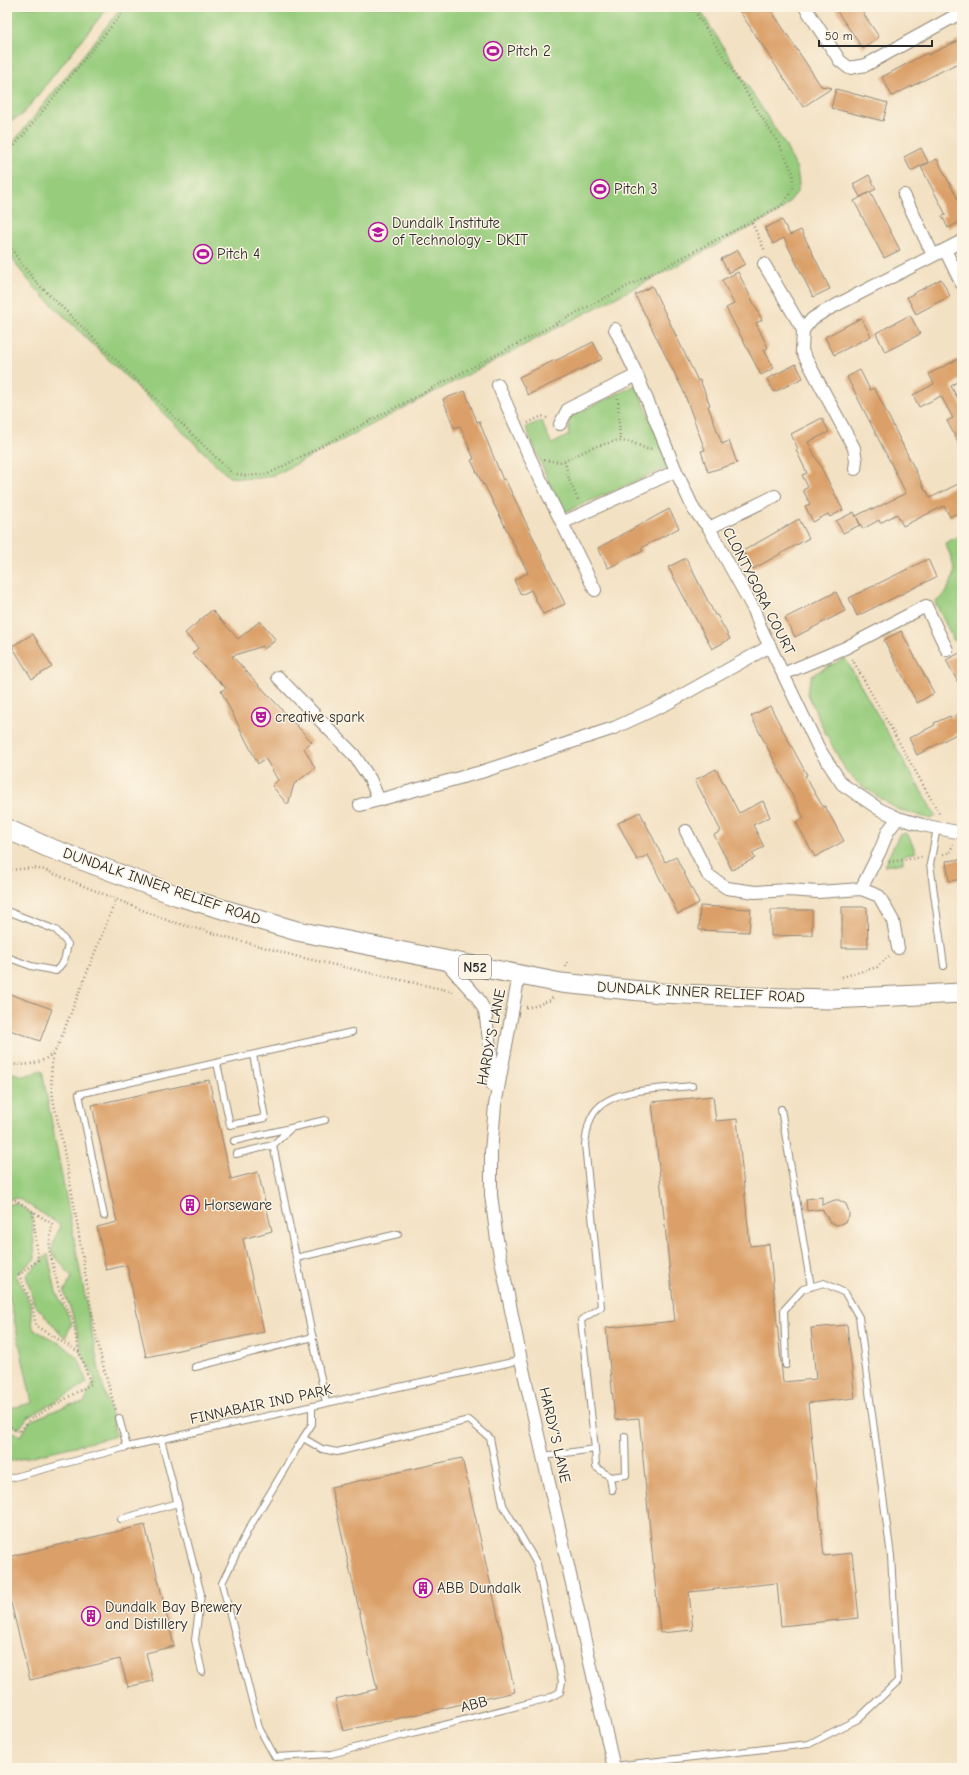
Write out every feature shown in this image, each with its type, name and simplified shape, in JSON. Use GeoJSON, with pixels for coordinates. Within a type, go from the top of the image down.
{"type":"FeatureCollection","features":[{"type":"Feature","properties":{"kind":"main road","name":"DUNDALK INNER RELIEF ROAD"},"geometry":{"type":"LineString","coordinates":[[7,829],[47,847],[178,896],[297,931],[561,983],[661,993],[748,997],[831,999],[962,993]]}},
{"type":"Feature","properties":{"kind":"street"},"geometry":{"type":"LineString","coordinates":[[805,7],[840,61],[850,68],[866,65],[962,12]]}},
{"type":"Feature","properties":{"kind":"street"},"geometry":{"type":"LineString","coordinates":[[904,195],[933,255]]}},
{"type":"Feature","properties":{"kind":"street"},"geometry":{"type":"LineString","coordinates":[[803,330],[812,319],[823,312],[962,241]]}},
{"type":"Feature","properties":{"kind":"street"},"geometry":{"type":"LineString","coordinates":[[945,250],[962,284]]}},
{"type":"Feature","properties":{"kind":"street"},"geometry":{"type":"LineString","coordinates":[[764,264],[803,330],[802,351],[854,448],[856,461],[855,469]]}},
{"type":"Feature","properties":{"kind":"street","name":"CLONTYGORA COURT"},"geometry":{"type":"LineString","coordinates":[[615,329],[637,375],[676,471],[694,510],[709,528],[754,610],[783,674],[845,648],[926,606],[947,650]]}},
{"type":"Feature","properties":{"kind":"street"},"geometry":{"type":"LineString","coordinates":[[560,424],[568,409],[637,375]]}},
{"type":"Feature","properties":{"kind":"street"},"geometry":{"type":"LineString","coordinates":[[498,385],[516,429],[595,590]]}},
{"type":"Feature","properties":{"kind":"street"},"geometry":{"type":"LineString","coordinates":[[562,523],[676,471]]}},
{"type":"Feature","properties":{"kind":"street","name":"CLONTYGORA COURT"},"geometry":{"type":"LineString","coordinates":[[709,528],[775,496]]}},
{"type":"Feature","properties":{"kind":"street"},"geometry":{"type":"LineString","coordinates":[[360,805],[481,772],[614,728],[668,703],[770,646]]}},
{"type":"Feature","properties":{"kind":"street"},"geometry":{"type":"LineString","coordinates":[[783,674],[819,749],[842,784],[879,809],[898,818],[943,829],[962,831]]}},
{"type":"Feature","properties":{"kind":"street"},"geometry":{"type":"LineString","coordinates":[[278,677],[354,755],[370,779],[380,800]]}},
{"type":"Feature","properties":{"kind":"street"},"geometry":{"type":"LineString","coordinates":[[861,888],[888,832],[898,818]]}},
{"type":"Feature","properties":{"kind":"street"},"geometry":{"type":"LineString","coordinates":[[686,831],[708,875],[727,888],[755,892],[788,890],[818,892],[861,888],[879,896],[893,921],[898,948]]}},
{"type":"Feature","properties":{"kind":"street","name":"HARDY'S LANE"},"geometry":{"type":"LineString","coordinates":[[445,961],[477,997],[485,1011],[491,1054],[494,1105],[491,1152],[491,1195],[497,1240],[521,1360],[614,1767]]}},
{"type":"Feature","properties":{"kind":"street","name":"HARDY'S LANE"},"geometry":{"type":"LineString","coordinates":[[494,1105],[519,975]]}},
{"type":"Feature","properties":{"kind":"lane"},"geometry":{"type":"LineString","coordinates":[[943,829],[930,864],[944,966]]}},
{"type":"Feature","properties":{"kind":"lane"},"geometry":{"type":"LineString","coordinates":[[7,911],[56,930],[68,944],[64,961],[56,971],[31,966],[7,957]]}},
{"type":"Feature","properties":{"kind":"lane"},"geometry":{"type":"LineString","coordinates":[[104,1216],[79,1094],[352,1032]]}},
{"type":"Feature","properties":{"kind":"lane"},"geometry":{"type":"LineString","coordinates":[[217,1063],[230,1126],[265,1118],[253,1055]]}},
{"type":"Feature","properties":{"kind":"lane"},"geometry":{"type":"LineString","coordinates":[[625,1436],[626,1475],[610,1477],[596,1467],[581,1320],[601,1307],[585,1144],[588,1125],[597,1109],[611,1099],[631,1092],[692,1086]]}},
{"type":"Feature","properties":{"kind":"lane"},"geometry":{"type":"LineString","coordinates":[[781,1109],[811,1287]]}},
{"type":"Feature","properties":{"kind":"lane"},"geometry":{"type":"LineString","coordinates":[[234,1141],[325,1120]]}},
{"type":"Feature","properties":{"kind":"lane"},"geometry":{"type":"LineString","coordinates":[[236,1154],[273,1145],[291,1128]]}},
{"type":"Feature","properties":{"kind":"lane"},"geometry":{"type":"LineString","coordinates":[[273,1145],[326,1403]]}},
{"type":"Feature","properties":{"kind":"lane"},"geometry":{"type":"LineString","coordinates":[[296,1258],[398,1234]]}},
{"type":"Feature","properties":{"kind":"lane"},"geometry":{"type":"LineString","coordinates":[[614,1767],[809,1744],[858,1719],[898,1681],[891,1556],[859,1317],[845,1293],[824,1283],[803,1289],[784,1310],[786,1365]]}},
{"type":"Feature","properties":{"kind":"lane"},"geometry":{"type":"LineString","coordinates":[[195,1367],[313,1337]]}},
{"type":"Feature","properties":{"kind":"lane","name":"FINNABAIR IND PARK"},"geometry":{"type":"LineString","coordinates":[[7,1479],[161,1439],[521,1360]]}},
{"type":"Feature","properties":{"kind":"lane","name":"ABB"},"geometry":{"type":"LineString","coordinates":[[304,1438],[322,1449],[337,1452],[469,1420],[482,1430],[490,1438],[502,1505],[537,1564],[562,1682],[560,1692],[542,1700],[331,1754],[275,1757],[259,1728],[222,1583],[248,1530],[312,1424],[312,1406]]}},
{"type":"Feature","properties":{"kind":"lane"},"geometry":{"type":"LineString","coordinates":[[119,1418],[128,1447]]}},
{"type":"Feature","properties":{"kind":"lane"},"geometry":{"type":"LineString","coordinates":[[161,1439],[201,1594],[195,1640],[202,1672]]}},
{"type":"Feature","properties":{"kind":"lane"},"geometry":{"type":"LineString","coordinates":[[543,1456],[595,1449]]}},
{"type":"Feature","properties":{"kind":"lane"},"geometry":{"type":"LineString","coordinates":[[610,1477],[612,1490]]}},
{"type":"Feature","properties":{"kind":"lane"},"geometry":{"type":"LineString","coordinates":[[121,1519],[178,1503]]}},
{"type":"Feature","properties":{"kind":"path"},"geometry":{"type":"LineString","coordinates":[[7,155],[127,7]]}},
{"type":"Feature","properties":{"kind":"path"},"geometry":{"type":"LineString","coordinates":[[7,242],[22,265],[43,290],[232,473],[246,476],[268,474],[781,206],[793,190],[794,172],[779,144],[692,7]]}},
{"type":"Feature","properties":{"kind":"path"},"geometry":{"type":"LineString","coordinates":[[752,222],[766,253],[764,264]]}},
{"type":"Feature","properties":{"kind":"path"},"geometry":{"type":"LineString","coordinates":[[614,386],[619,408],[620,441]]}},
{"type":"Feature","properties":{"kind":"path"},"geometry":{"type":"LineString","coordinates":[[516,429],[542,416],[560,424]]}},
{"type":"Feature","properties":{"kind":"path"},"geometry":{"type":"LineString","coordinates":[[530,458],[559,462],[566,461],[592,447],[620,441],[631,442],[647,448],[666,445]]}},
{"type":"Feature","properties":{"kind":"path"},"geometry":{"type":"LineString","coordinates":[[566,461],[569,480],[586,512]]}},
{"type":"Feature","properties":{"kind":"path"},"geometry":{"type":"LineString","coordinates":[[845,648],[943,829]]}},
{"type":"Feature","properties":{"kind":"path"},"geometry":{"type":"LineString","coordinates":[[116,900],[53,1055],[51,1067],[53,1098],[73,1198],[89,1304],[101,1360],[119,1418]]}},
{"type":"Feature","properties":{"kind":"path"},"geometry":{"type":"LineString","coordinates":[[842,977],[877,967],[898,948]]}},
{"type":"Feature","properties":{"kind":"path"},"geometry":{"type":"LineString","coordinates":[[7,1063],[12,1065],[28,1065],[53,1055]]}},
{"type":"Feature","properties":{"kind":"path"},"geometry":{"type":"LineString","coordinates":[[7,1202],[16,1200],[52,1224],[49,1249],[59,1290],[73,1320],[79,1352],[91,1384],[29,1420],[20,1432],[7,1425]]}},
{"type":"Feature","properties":{"kind":"path"},"geometry":{"type":"LineString","coordinates":[[33,1211],[38,1260],[19,1274],[32,1304],[36,1326],[79,1352]]}},
{"type":"Feature","properties":{"kind":"green space"},"geometry":{"type":"Polygon","coordinates":[[[7,7],[108,7],[22,115],[7,123],[7,7]]]}},
{"type":"Feature","properties":{"kind":"green space","name":"Dundalk Institute of Technology - DKIT"},"geometry":{"type":"Polygon","coordinates":[[[122,7],[698,7],[784,143],[797,169],[799,184],[797,192],[778,213],[279,473],[267,477],[229,477],[35,288],[20,270],[7,250],[7,150],[122,7]]]}},
{"type":"Feature","properties":{"kind":"green space"},"geometry":{"type":"Polygon","coordinates":[[[636,385],[671,466],[565,512],[551,487],[526,427],[541,421],[552,444],[569,435],[569,418],[636,385]]]}},
{"type":"Feature","properties":{"kind":"green space"},"geometry":{"type":"Polygon","coordinates":[[[962,535],[962,637],[954,641],[935,602],[943,595],[950,585],[954,569],[951,556],[945,543],[962,535]]]}},
{"type":"Feature","properties":{"kind":"green space"},"geometry":{"type":"Polygon","coordinates":[[[845,658],[936,816],[931,819],[897,809],[859,784],[846,771],[823,729],[807,692],[812,675],[845,658]]]}},
{"type":"Feature","properties":{"kind":"green space"},"geometry":{"type":"Polygon","coordinates":[[[907,833],[916,852],[903,856],[903,863],[884,866],[899,835],[907,833]]]}},
{"type":"Feature","properties":{"kind":"green space"},"geometry":{"type":"Polygon","coordinates":[[[7,1071],[23,1076],[42,1071],[100,1375],[114,1426],[115,1435],[113,1437],[7,1462],[7,1428],[21,1436],[30,1421],[68,1405],[84,1403],[95,1379],[83,1356],[74,1319],[64,1292],[72,1277],[51,1251],[60,1225],[18,1198],[7,1200],[7,1071]]]}},
{"type":"Feature","properties":{"kind":"green space"},"geometry":{"type":"Polygon","coordinates":[[[16,1203],[32,1214],[35,1259],[16,1275],[31,1305],[33,1329],[63,1345],[79,1359],[87,1383],[27,1418],[19,1429],[7,1423],[7,1409],[32,1403],[7,1286],[7,1205],[16,1203]]]}},
{"type":"Feature","properties":{"kind":"green space"},"geometry":{"type":"Polygon","coordinates":[[[48,1254],[56,1292],[72,1323],[65,1338],[34,1304],[26,1275],[48,1254]]]}},
{"type":"Feature","properties":{"kind":"building"},"geometry":{"type":"Polygon","coordinates":[[[747,7],[769,7],[821,86],[832,88],[803,107],[740,12],[747,7]]]}},
{"type":"Feature","properties":{"kind":"building"},"geometry":{"type":"Polygon","coordinates":[[[834,7],[859,7],[879,37],[863,49],[834,7]]]}},
{"type":"Feature","properties":{"kind":"building"},"geometry":{"type":"Polygon","coordinates":[[[962,39],[962,61],[892,96],[882,77],[927,53],[928,55],[962,39]]]}},
{"type":"Feature","properties":{"kind":"building"},"geometry":{"type":"Polygon","coordinates":[[[836,89],[888,103],[883,121],[831,108],[836,89]]]}},
{"type":"Feature","properties":{"kind":"building"},"geometry":{"type":"Polygon","coordinates":[[[921,148],[928,162],[911,171],[904,157],[921,148]]]}},
{"type":"Feature","properties":{"kind":"building"},"geometry":{"type":"Polygon","coordinates":[[[937,159],[962,207],[962,221],[948,228],[942,216],[946,215],[921,167],[937,159]]]}},
{"type":"Feature","properties":{"kind":"building"},"geometry":{"type":"Polygon","coordinates":[[[869,175],[876,189],[860,197],[853,184],[869,175]]]}},
{"type":"Feature","properties":{"kind":"building"},"geometry":{"type":"Polygon","coordinates":[[[870,192],[900,250],[884,258],[854,201],[870,192]]]}},
{"type":"Feature","properties":{"kind":"building"},"geometry":{"type":"Polygon","coordinates":[[[782,220],[790,235],[801,230],[830,289],[813,297],[784,238],[773,244],[765,228],[782,220]]]}},
{"type":"Feature","properties":{"kind":"building"},"geometry":{"type":"Polygon","coordinates":[[[738,250],[745,264],[729,273],[721,259],[738,250]]]}},
{"type":"Feature","properties":{"kind":"building"},"geometry":{"type":"Polygon","coordinates":[[[738,272],[762,320],[756,323],[768,348],[764,350],[774,368],[761,375],[726,308],[734,304],[722,280],[738,272]]]}},
{"type":"Feature","properties":{"kind":"building"},"geometry":{"type":"Polygon","coordinates":[[[941,279],[950,296],[916,314],[907,297],[941,279]]]}},
{"type":"Feature","properties":{"kind":"building"},"geometry":{"type":"Polygon","coordinates":[[[652,286],[698,381],[700,380],[710,405],[708,406],[722,444],[729,441],[737,463],[708,472],[701,451],[705,450],[683,390],[635,295],[652,286]]]}},
{"type":"Feature","properties":{"kind":"building"},"geometry":{"type":"Polygon","coordinates":[[[910,315],[920,334],[885,352],[876,333],[910,315]]]}},
{"type":"Feature","properties":{"kind":"building"},"geometry":{"type":"Polygon","coordinates":[[[861,318],[871,336],[834,355],[825,337],[861,318]]]}},
{"type":"Feature","properties":{"kind":"building"},"geometry":{"type":"Polygon","coordinates":[[[593,342],[602,359],[528,395],[519,377],[593,342]]]}},
{"type":"Feature","properties":{"kind":"building"},"geometry":{"type":"Polygon","coordinates":[[[962,357],[962,378],[951,386],[962,407],[962,450],[947,421],[953,418],[941,396],[919,407],[913,395],[934,384],[929,374],[962,357]]]}},
{"type":"Feature","properties":{"kind":"building"},"geometry":{"type":"Polygon","coordinates":[[[796,364],[803,378],[774,392],[767,379],[796,364]]]}},
{"type":"Feature","properties":{"kind":"building"},"geometry":{"type":"Polygon","coordinates":[[[860,370],[870,390],[874,388],[930,498],[962,482],[962,511],[950,517],[944,506],[903,526],[897,514],[880,523],[879,520],[863,529],[856,516],[872,508],[872,510],[906,493],[847,377],[860,370]]]}},
{"type":"Feature","properties":{"kind":"building"},"geometry":{"type":"Polygon","coordinates":[[[465,391],[503,480],[505,479],[565,604],[543,614],[531,590],[521,595],[514,580],[528,573],[471,460],[474,459],[460,426],[454,428],[443,399],[465,391]]]}},
{"type":"Feature","properties":{"kind":"building"},"geometry":{"type":"Polygon","coordinates":[[[822,418],[829,432],[808,442],[843,510],[830,517],[828,514],[813,522],[805,506],[810,504],[803,490],[808,487],[802,475],[807,473],[796,450],[798,449],[791,434],[822,418]]]}},
{"type":"Feature","properties":{"kind":"building"},"geometry":{"type":"Polygon","coordinates":[[[669,509],[679,528],[641,548],[643,551],[608,568],[598,548],[669,509]]]}},
{"type":"Feature","properties":{"kind":"building"},"geometry":{"type":"Polygon","coordinates":[[[854,512],[860,525],[843,533],[836,521],[854,512]]]}},
{"type":"Feature","properties":{"kind":"building"},"geometry":{"type":"Polygon","coordinates":[[[799,519],[809,538],[753,569],[743,551],[799,519]]]}},
{"type":"Feature","properties":{"kind":"building"},"geometry":{"type":"Polygon","coordinates":[[[686,558],[715,615],[717,615],[730,639],[712,649],[668,567],[686,558]]]}},
{"type":"Feature","properties":{"kind":"building"},"geometry":{"type":"Polygon","coordinates":[[[928,559],[936,577],[857,616],[849,598],[928,559]]]}},
{"type":"Feature","properties":{"kind":"building"},"geometry":{"type":"Polygon","coordinates":[[[836,592],[845,611],[795,637],[785,618],[836,592]]]}},
{"type":"Feature","properties":{"kind":"building","name":"creative spark"},"geometry":{"type":"Polygon","coordinates":[[[212,610],[238,639],[260,621],[276,640],[264,649],[263,646],[232,656],[312,742],[304,748],[315,768],[294,784],[288,805],[272,786],[278,780],[265,758],[258,764],[221,691],[226,688],[192,654],[198,648],[185,633],[212,610]]]}},
{"type":"Feature","properties":{"kind":"building"},"geometry":{"type":"Polygon","coordinates":[[[901,631],[934,693],[917,703],[884,640],[901,631]]]}},
{"type":"Feature","properties":{"kind":"building"},"geometry":{"type":"Polygon","coordinates":[[[33,634],[52,667],[32,679],[12,646],[33,634]]]}},
{"type":"Feature","properties":{"kind":"building"},"geometry":{"type":"Polygon","coordinates":[[[962,652],[962,690],[946,660],[962,652]]]}},
{"type":"Feature","properties":{"kind":"building"},"geometry":{"type":"Polygon","coordinates":[[[770,706],[807,775],[805,776],[823,807],[825,806],[844,841],[815,857],[796,822],[804,818],[751,716],[770,706]]]}},
{"type":"Feature","properties":{"kind":"building"},"geometry":{"type":"Polygon","coordinates":[[[962,712],[962,731],[917,755],[909,738],[935,725],[934,723],[950,716],[951,718],[962,712]]]}},
{"type":"Feature","properties":{"kind":"building"},"geometry":{"type":"Polygon","coordinates":[[[716,769],[739,813],[763,801],[770,817],[753,825],[764,847],[752,853],[755,858],[732,870],[714,835],[721,831],[695,780],[716,769]]]}},
{"type":"Feature","properties":{"kind":"building"},"geometry":{"type":"Polygon","coordinates":[[[640,812],[665,862],[676,857],[699,903],[678,914],[648,855],[637,860],[618,823],[640,812]]]}},
{"type":"Feature","properties":{"kind":"building"},"geometry":{"type":"Polygon","coordinates":[[[962,859],[962,879],[949,881],[946,861],[962,859]]]}},
{"type":"Feature","properties":{"kind":"building"},"geometry":{"type":"Polygon","coordinates":[[[700,906],[751,909],[749,932],[699,930],[700,906]]]}},
{"type":"Feature","properties":{"kind":"building"},"geometry":{"type":"Polygon","coordinates":[[[842,907],[867,907],[868,948],[842,948],[842,907]]]}},
{"type":"Feature","properties":{"kind":"building"},"geometry":{"type":"Polygon","coordinates":[[[771,910],[812,910],[812,935],[771,936],[771,910]]]}},
{"type":"Feature","properties":{"kind":"building"},"geometry":{"type":"Polygon","coordinates":[[[7,993],[52,1009],[40,1041],[7,1029],[7,993]]]}},
{"type":"Feature","properties":{"kind":"building","name":"Horseware"},"geometry":{"type":"Polygon","coordinates":[[[209,1080],[231,1179],[258,1172],[272,1231],[243,1239],[264,1332],[146,1357],[127,1265],[106,1270],[97,1227],[117,1222],[92,1105],[209,1080]]]}},
{"type":"Feature","properties":{"kind":"building"},"geometry":{"type":"Polygon","coordinates":[[[713,1096],[716,1121],[737,1119],[750,1246],[769,1244],[783,1382],[816,1379],[811,1328],[847,1325],[855,1398],[808,1403],[824,1556],[852,1553],[859,1618],[781,1626],[777,1583],[689,1592],[693,1630],[660,1633],[639,1418],[615,1420],[606,1328],[675,1321],[652,1102],[713,1096]]]}},
{"type":"Feature","properties":{"kind":"building"},"geometry":{"type":"Polygon","coordinates":[[[822,1197],[822,1205],[835,1200],[839,1200],[846,1204],[849,1216],[845,1222],[837,1225],[830,1222],[822,1209],[807,1211],[806,1199],[822,1197]]]}},
{"type":"Feature","properties":{"kind":"building","name":"ABB Dundalk"},"geometry":{"type":"Polygon","coordinates":[[[462,1458],[515,1692],[343,1731],[335,1699],[377,1689],[331,1487],[462,1458]]]}},
{"type":"Feature","properties":{"kind":"building","name":"Dundalk Bay Brewery and Distillery"},"geometry":{"type":"Polygon","coordinates":[[[145,1525],[174,1646],[146,1653],[153,1681],[128,1687],[120,1659],[30,1680],[7,1587],[7,1557],[145,1525]]]}},
{"type":"Feature","properties":{"kind":"place","name":"Pitch 2"},"geometry":{"type":"Point","coordinates":[493,51]}},
{"type":"Feature","properties":{"kind":"place","name":"Pitch 3"},"geometry":{"type":"Point","coordinates":[600,189]}},
{"type":"Feature","properties":{"kind":"place","name":"Dundalk Institute of Technology - DKIT"},"geometry":{"type":"Point","coordinates":[378,232]}},
{"type":"Feature","properties":{"kind":"place","name":"Pitch 4"},"geometry":{"type":"Point","coordinates":[203,254]}},
{"type":"Feature","properties":{"kind":"place","name":"creative spark"},"geometry":{"type":"Point","coordinates":[261,717]}},
{"type":"Feature","properties":{"kind":"place","name":"Horseware"},"geometry":{"type":"Point","coordinates":[190,1205]}},
{"type":"Feature","properties":{"kind":"place","name":"ABB Dundalk"},"geometry":{"type":"Point","coordinates":[423,1588]}},
{"type":"Feature","properties":{"kind":"place","name":"Dundalk Bay Brewery and Distillery"},"geometry":{"type":"Point","coordinates":[91,1616]}}]}
